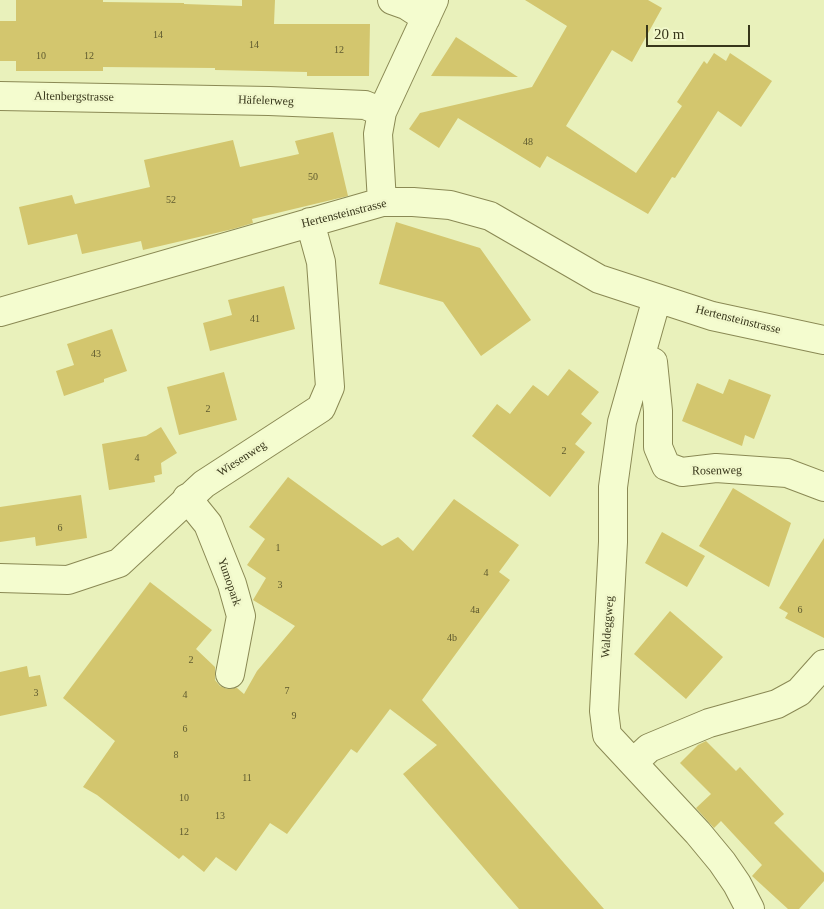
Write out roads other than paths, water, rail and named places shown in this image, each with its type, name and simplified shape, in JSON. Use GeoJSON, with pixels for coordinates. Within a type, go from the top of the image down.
{"type":"FeatureCollection","features":[{"type":"Feature","properties":{"kind":"street"},"geometry":{"type":"LineString","coordinates":[[382,202],[378,134],[382,112],[430,9],[406,6],[392,0]]}},
{"type":"Feature","properties":{"kind":"street","name":"Altenbergstrasse"},"geometry":{"type":"LineString","coordinates":[[0,96],[148,99]]}},
{"type":"Feature","properties":{"kind":"street","name":"Häfelerweg"},"geometry":{"type":"LineString","coordinates":[[148,99],[365,104],[382,112]]}},
{"type":"Feature","properties":{"kind":"street","name":"Hertensteinstrasse"},"geometry":{"type":"LineString","coordinates":[[0,312],[382,202],[413,202],[450,205],[490,216],[599,279],[712,316],[824,340]]}},
{"type":"Feature","properties":{"kind":"street","name":"Wiesenweg"},"geometry":{"type":"LineString","coordinates":[[0,578],[68,580],[119,563],[204,484],[321,408],[330,387],[321,262],[310,222]]}},
{"type":"Feature","properties":{"kind":"street","name":"Waldeggweg"},"geometry":{"type":"LineString","coordinates":[[657,298],[622,422],[613,487],[613,552],[604,711],[607,734],[698,833],[722,862],[737,884],[750,909]]}},
{"type":"Feature","properties":{"kind":"street","name":"Rosenweg"},"geometry":{"type":"LineString","coordinates":[[641,357],[653,362],[658,411],[658,447],[666,466],[682,472],[716,468],[787,473],[824,488]]}},
{"type":"Feature","properties":{"kind":"street","name":"Yumopark"},"geometry":{"type":"LineString","coordinates":[[187,498],[208,524],[232,584],[240,616],[230,674]]}},
{"type":"Feature","properties":{"kind":"street"},"geometry":{"type":"LineString","coordinates":[[633,763],[649,748],[709,723],[777,704],[799,692],[824,664]]}}]}
